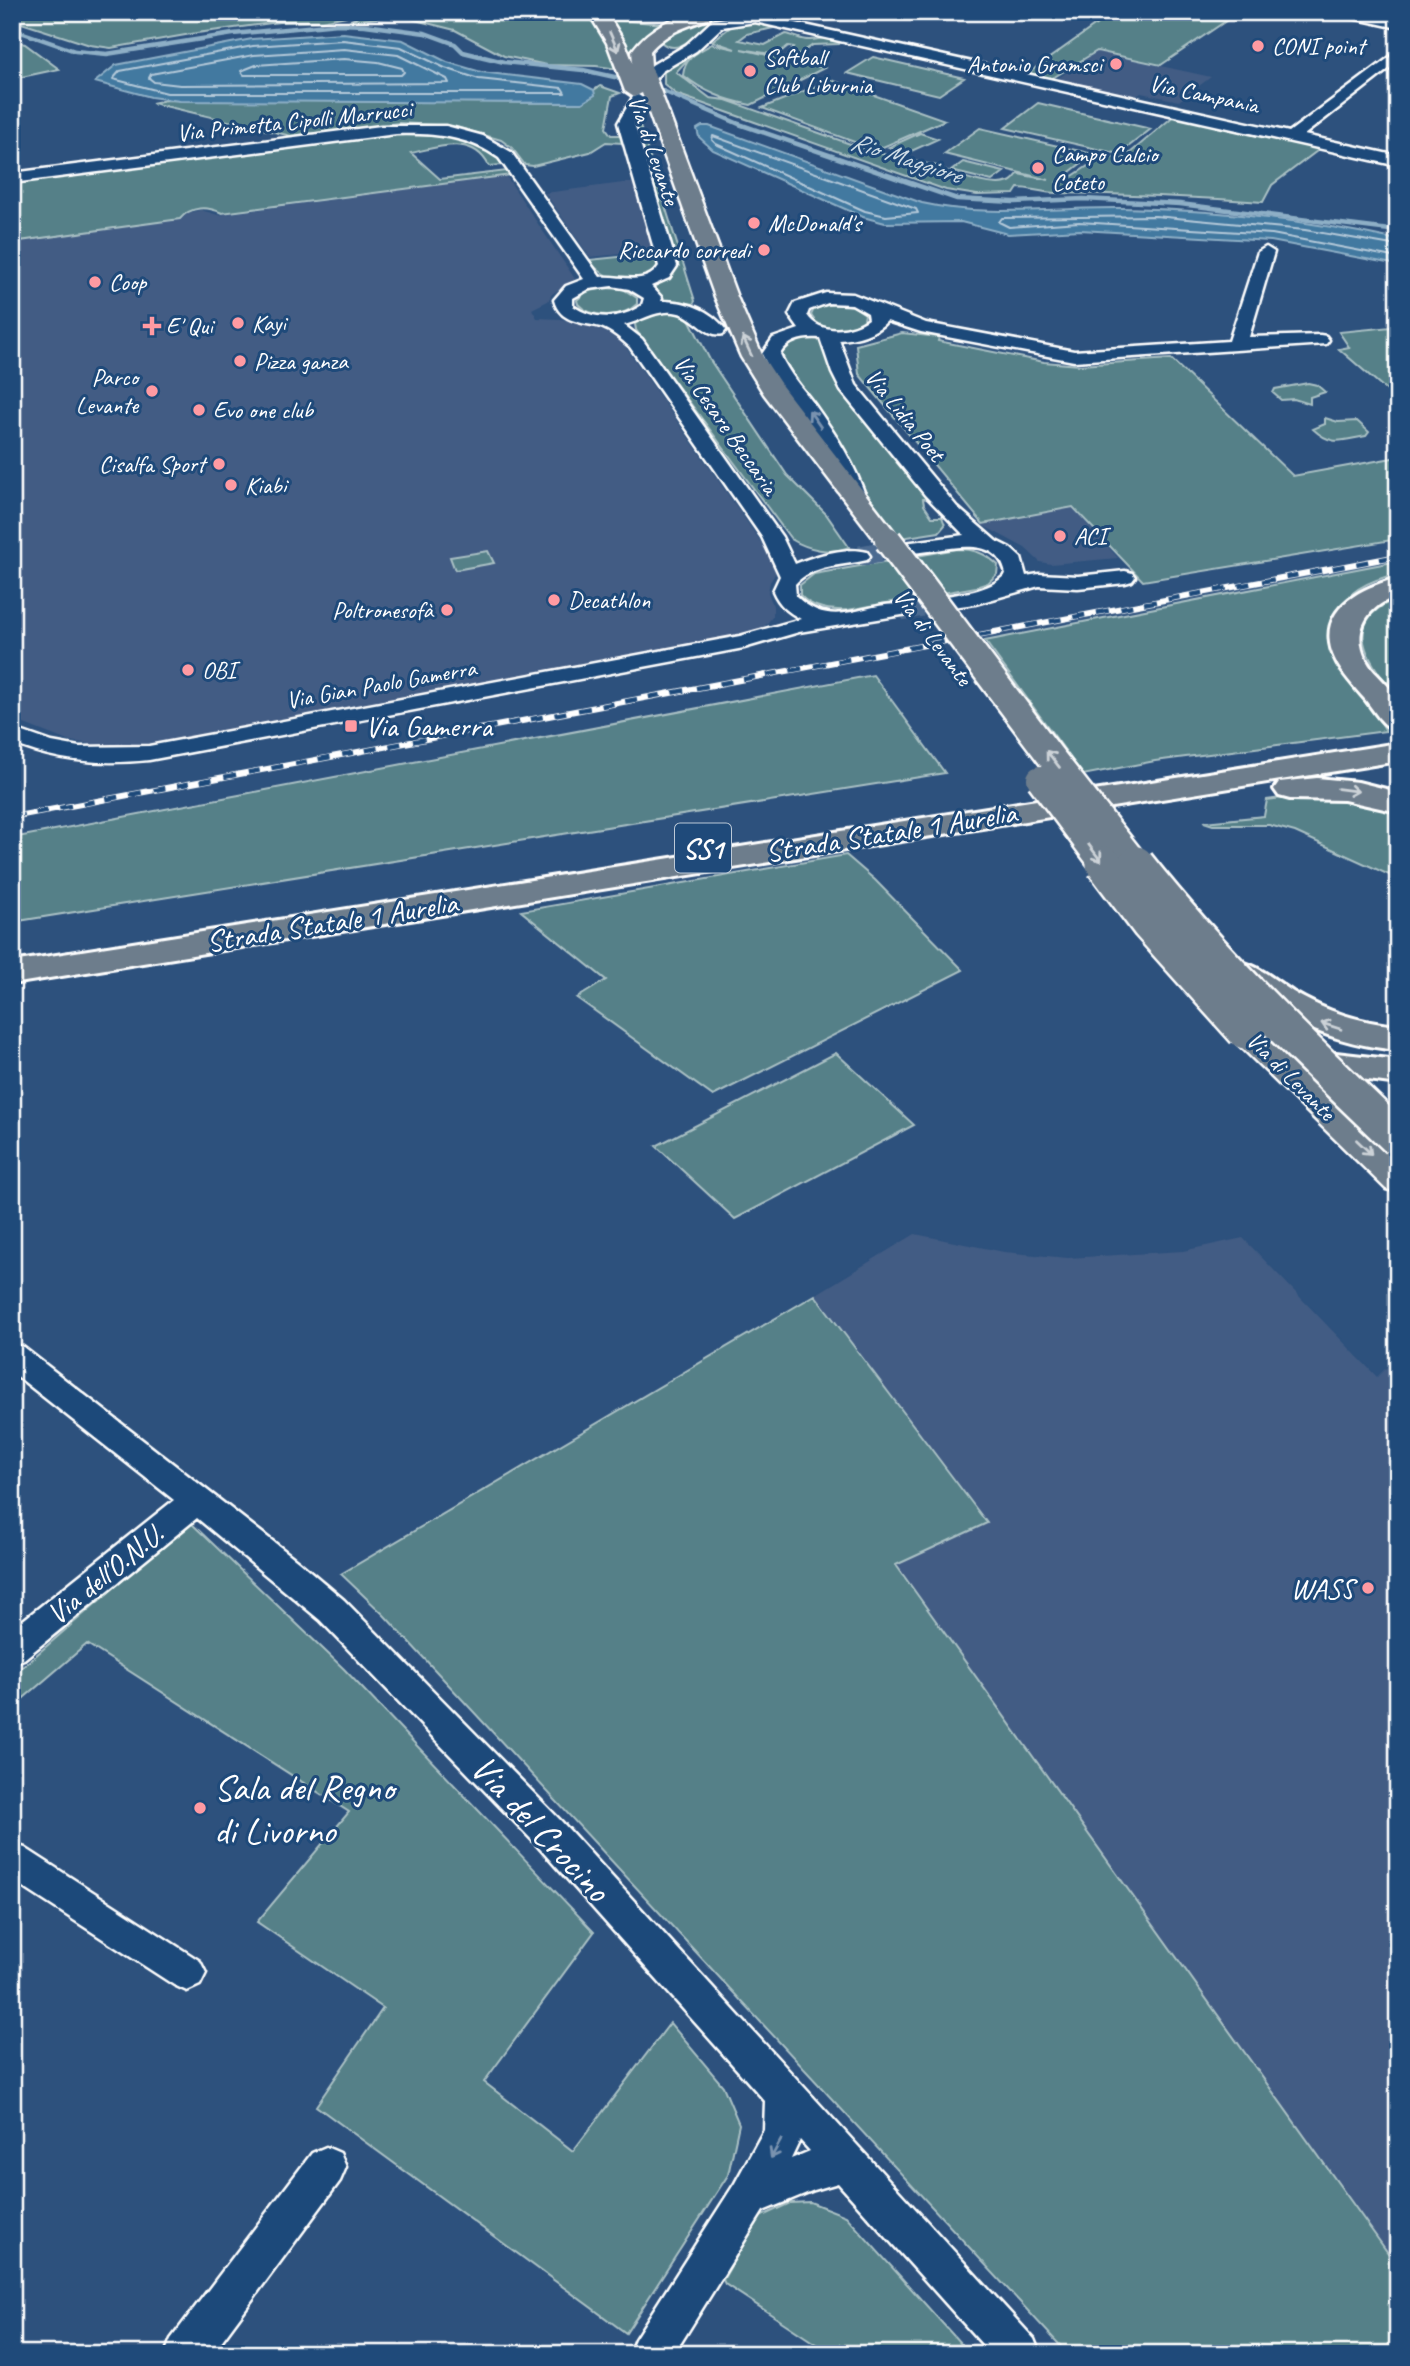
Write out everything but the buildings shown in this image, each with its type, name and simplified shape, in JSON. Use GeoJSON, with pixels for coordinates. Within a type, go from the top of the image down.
{"type":"FeatureCollection","features":[{"type":"Feature","properties":{"kind":"highway"},"geometry":{"type":"LineString","coordinates":[[1396,730],[1350,658],[1344,633],[1349,619],[1361,603],[1377,593],[1398,587]]}},
{"type":"Feature","properties":{"kind":"highway","name":"Strada Statale 1 Aurelia"},"geometry":{"type":"LineString","coordinates":[[12,973],[827,843],[1396,730]]}},
{"type":"Feature","properties":{"kind":"highway","name":"Strada Statale 1 Aurelia"},"geometry":{"type":"LineString","coordinates":[[12,958],[1396,730]]}},
{"type":"Feature","properties":{"kind":"highway"},"geometry":{"type":"LineString","coordinates":[[827,843],[991,837],[1305,788],[1366,792],[1398,802]]}},
{"type":"Feature","properties":{"kind":"highway"},"geometry":{"type":"LineString","coordinates":[[1203,946],[1308,1017],[1347,1031],[1398,1038]]}},
{"type":"Feature","properties":{"kind":"highway"},"geometry":{"type":"LineString","coordinates":[[1245,1031],[1271,1047],[1299,1058]]}},
{"type":"Feature","properties":{"kind":"highway"},"geometry":{"type":"LineString","coordinates":[[1336,1066],[1398,1072]]}},
{"type":"Feature","properties":{"kind":"main road"},"geometry":{"type":"LineString","coordinates":[[598,12],[624,18]]}},
{"type":"Feature","properties":{"kind":"main road","name":"Via di Levante"},"geometry":{"type":"LineString","coordinates":[[598,12],[642,87],[752,357],[772,389],[858,501],[880,548],[1120,887],[1204,988],[1398,1180]]}},
{"type":"Feature","properties":{"kind":"main road"},"geometry":{"type":"LineString","coordinates":[[650,30],[707,14]]}},
{"type":"Feature","properties":{"kind":"main road","name":"Via di Levante"},"geometry":{"type":"LineString","coordinates":[[650,30],[640,54],[642,87],[704,299],[726,350],[762,408],[880,548],[1203,946],[1268,1015],[1398,1139]]}},
{"type":"Feature","properties":{"kind":"street"},"geometry":{"type":"LineString","coordinates":[[1344,12],[1398,24]]}},
{"type":"Feature","properties":{"kind":"street","name":"Via di Levante"},"geometry":{"type":"LineString","coordinates":[[642,87],[657,68],[687,50],[718,23],[753,15]]}},
{"type":"Feature","properties":{"kind":"street","name":"Via Campania"},"geometry":{"type":"LineString","coordinates":[[753,15],[1398,161]]}},
{"type":"Feature","properties":{"kind":"street","name":"Via di Levante"},"geometry":{"type":"LineString","coordinates":[[650,30],[655,46],[684,48],[695,42]]}},
{"type":"Feature","properties":{"kind":"street"},"geometry":{"type":"LineString","coordinates":[[1292,137],[1398,55]]}},
{"type":"Feature","properties":{"kind":"street"},"geometry":{"type":"LineString","coordinates":[[642,87],[626,123],[668,266],[666,273],[657,279],[635,285],[595,282],[572,290],[564,296],[563,304],[578,317],[602,321],[632,318],[650,307],[688,308],[717,330]]}},
{"type":"Feature","properties":{"kind":"street","name":"Via Primetta Cipolli Marrucci"},"geometry":{"type":"LineString","coordinates":[[12,178],[381,131],[414,129],[457,134],[484,142],[505,155],[595,282]]}},
{"type":"Feature","properties":{"kind":"street"},"geometry":{"type":"LineString","coordinates":[[1238,343],[1266,253]]}},
{"type":"Feature","properties":{"kind":"street"},"geometry":{"type":"LineString","coordinates":[[635,285],[653,298],[650,307]]}},
{"type":"Feature","properties":{"kind":"street","name":"Via Lidia Poet"},"geometry":{"type":"LineString","coordinates":[[837,354],[847,340],[878,320],[877,311],[865,303],[847,298],[811,302],[799,310],[798,317],[807,327],[823,332],[837,354],[840,375],[848,387],[944,504],[973,533],[1010,557],[1011,578]]}},
{"type":"Feature","properties":{"kind":"street"},"geometry":{"type":"LineString","coordinates":[[877,311],[917,326],[1074,356],[1238,343],[1320,340]]}},
{"type":"Feature","properties":{"kind":"street","name":"Via Cesare Beccaria"},"geometry":{"type":"LineString","coordinates":[[632,318],[636,343]]}},
{"type":"Feature","properties":{"kind":"street","name":"Via Cesare Beccaria"},"geometry":{"type":"LineString","coordinates":[[602,321],[622,331],[636,343],[772,537],[790,576]]}},
{"type":"Feature","properties":{"kind":"street"},"geometry":{"type":"LineString","coordinates":[[858,501],[852,478],[771,354],[776,345],[788,336],[917,326]]}},
{"type":"Feature","properties":{"kind":"street","name":"Via Lidia Poet"},"geometry":{"type":"LineString","coordinates":[[926,544],[948,536],[953,530],[955,523],[944,504]]}},
{"type":"Feature","properties":{"kind":"street","name":"Via Cesare Beccaria"},"geometry":{"type":"LineString","coordinates":[[772,537],[803,554],[835,560]]}},
{"type":"Feature","properties":{"kind":"street"},"geometry":{"type":"LineString","coordinates":[[830,620],[808,615],[788,600],[784,592],[790,576],[802,569],[880,548],[957,541],[989,545]]}},
{"type":"Feature","properties":{"kind":"street"},"geometry":{"type":"LineString","coordinates":[[932,605],[984,595],[1011,578],[1078,582],[1125,577]]}},
{"type":"Feature","properties":{"kind":"street"},"geometry":{"type":"LineString","coordinates":[[760,638],[779,621],[788,600]]}},
{"type":"Feature","properties":{"kind":"street","name":"Via Gian Paolo Gamerra"},"geometry":{"type":"LineString","coordinates":[[12,735],[38,746],[84,756],[149,753],[760,638],[795,626],[901,610]]}},
{"type":"Feature","properties":{"kind":"street","name":"Via del Crocino"},"geometry":{"type":"LineString","coordinates":[[12,1355],[332,1610],[548,1832],[1019,2354]]}},
{"type":"Feature","properties":{"kind":"street","name":"Via dell'O.N.U."},"geometry":{"type":"LineString","coordinates":[[12,1649],[197,1500]]}},
{"type":"Feature","properties":{"kind":"street"},"geometry":{"type":"LineString","coordinates":[[12,1860],[187,1973]]}},
{"type":"Feature","properties":{"kind":"street"},"geometry":{"type":"LineString","coordinates":[[650,2354],[749,2197],[783,2134],[785,2095]]}},
{"type":"Feature","properties":{"kind":"street"},"geometry":{"type":"LineString","coordinates":[[749,2197],[813,2170],[845,2161]]}},
{"type":"Feature","properties":{"kind":"street"},"geometry":{"type":"LineString","coordinates":[[186,2354],[326,2166]]}},
{"type":"Feature","properties":{"kind":"shaded area","name":"Antonio Gramsci"},"geometry":{"type":"Polygon","coordinates":[[[1097,52],[1211,77],[1179,101],[1141,93],[1135,97],[1057,79],[1097,52]]]}},
{"type":"Feature","properties":{"kind":"shaded area"},"geometry":{"type":"Polygon","coordinates":[[[506,176],[575,279],[552,294],[548,301],[532,309],[537,318],[561,319],[602,330],[620,339],[779,568],[770,582],[768,592],[773,616],[765,626],[750,633],[477,690],[163,745],[117,747],[68,741],[19,722],[12,715],[12,242],[181,220],[188,213],[201,210],[218,215],[506,176]]]}},
{"type":"Feature","properties":{"kind":"shaded area"},"geometry":{"type":"Polygon","coordinates":[[[633,183],[655,251],[590,257],[545,193],[633,183]]]}},
{"type":"Feature","properties":{"kind":"shaded area"},"geometry":{"type":"Polygon","coordinates":[[[1072,507],[1118,558],[1051,564],[1040,562],[1025,548],[982,525],[1072,507]]]}},
{"type":"Feature","properties":{"kind":"shaded area"},"geometry":{"type":"Polygon","coordinates":[[[915,1234],[1004,1252],[1068,1258],[1183,1251],[1243,1238],[1377,1377],[1398,1356],[1398,2267],[895,1565],[986,1523],[815,1295],[915,1234]]]}},
{"type":"Feature","properties":{"kind":"green space"},"geometry":{"type":"Polygon","coordinates":[[[12,12],[365,12],[322,21],[279,22],[111,48],[90,45],[12,20],[12,12]]]}},
{"type":"Feature","properties":{"kind":"green space"},"geometry":{"type":"Polygon","coordinates":[[[369,12],[588,12],[609,45],[618,69],[547,65],[504,56],[455,30],[411,19],[391,17],[349,21],[369,12]]]}},
{"type":"Feature","properties":{"kind":"green space"},"geometry":{"type":"Polygon","coordinates":[[[725,12],[746,12],[745,15],[716,21],[680,46],[667,46],[660,41],[687,25],[725,12]]]}},
{"type":"Feature","properties":{"kind":"green space"},"geometry":{"type":"Polygon","coordinates":[[[1114,12],[1239,12],[1161,65],[1097,51],[1051,79],[1027,74],[1114,12]]]}},
{"type":"Feature","properties":{"kind":"green space"},"geometry":{"type":"Polygon","coordinates":[[[607,19],[665,24],[638,42],[632,52],[640,76],[607,19]]]}},
{"type":"Feature","properties":{"kind":"green space","name":"Softball Club Liburnia"},"geometry":{"type":"Polygon","coordinates":[[[744,21],[782,26],[747,34],[739,40],[765,45],[786,34],[807,40],[841,40],[839,44],[813,45],[795,57],[788,56],[794,47],[788,46],[777,55],[741,49],[824,68],[751,105],[715,94],[683,75],[689,59],[712,44],[735,49],[712,41],[736,23],[744,21]]]}},
{"type":"Feature","properties":{"kind":"green space"},"geometry":{"type":"Polygon","coordinates":[[[12,40],[25,44],[59,69],[12,79],[12,40]]]}},
{"type":"Feature","properties":{"kind":"green space"},"geometry":{"type":"Polygon","coordinates":[[[696,50],[676,72],[710,98],[726,100],[873,152],[937,166],[993,184],[1012,181],[1018,174],[1049,180],[944,154],[980,128],[1093,154],[1057,182],[1062,183],[1103,156],[1123,159],[1176,114],[1321,148],[1272,185],[1263,202],[1051,193],[1018,188],[1014,194],[977,195],[946,190],[676,94],[664,84],[664,69],[696,50]]]}},
{"type":"Feature","properties":{"kind":"green space"},"geometry":{"type":"Polygon","coordinates":[[[873,57],[964,78],[939,95],[847,73],[873,57]]]}},
{"type":"Feature","properties":{"kind":"green space"},"geometry":{"type":"Polygon","coordinates":[[[831,80],[945,120],[876,150],[762,108],[831,80]]]}},
{"type":"Feature","properties":{"kind":"green space"},"geometry":{"type":"Polygon","coordinates":[[[600,86],[620,93],[612,96],[606,128],[611,135],[620,135],[622,143],[606,142],[590,152],[533,166],[525,165],[512,148],[501,140],[453,126],[399,123],[291,136],[152,103],[166,100],[582,103],[594,95],[594,90],[600,86]]]}},
{"type":"Feature","properties":{"kind":"green space"},"geometry":{"type":"Polygon","coordinates":[[[1038,103],[1151,129],[1119,154],[1005,128],[1038,103]]]}},
{"type":"Feature","properties":{"kind":"green space"},"geometry":{"type":"Polygon","coordinates":[[[638,120],[695,301],[693,304],[663,300],[651,285],[676,267],[677,263],[634,123],[638,120]]]}},
{"type":"Feature","properties":{"kind":"green space"},"geometry":{"type":"Polygon","coordinates":[[[388,133],[465,138],[479,143],[501,161],[502,165],[489,166],[474,150],[454,145],[411,153],[440,179],[507,171],[511,175],[222,213],[200,208],[180,219],[12,242],[12,180],[388,133]]]}},
{"type":"Feature","properties":{"kind":"green space"},"geometry":{"type":"Polygon","coordinates":[[[920,133],[938,139],[907,153],[889,147],[920,133]]]}},
{"type":"Feature","properties":{"kind":"green space"},"geometry":{"type":"Polygon","coordinates":[[[963,162],[1004,172],[992,181],[951,171],[963,162]]]}},
{"type":"Feature","properties":{"kind":"green space"},"geometry":{"type":"Polygon","coordinates":[[[657,253],[658,272],[630,280],[620,280],[603,274],[589,260],[657,253]]]}},
{"type":"Feature","properties":{"kind":"green space"},"geometry":{"type":"Polygon","coordinates":[[[604,288],[623,289],[637,298],[637,304],[624,312],[607,315],[591,312],[578,304],[577,300],[586,292],[604,288]]]}},
{"type":"Feature","properties":{"kind":"green space"},"geometry":{"type":"Polygon","coordinates":[[[836,303],[853,306],[865,314],[864,320],[851,326],[835,328],[821,325],[811,315],[814,309],[836,303]]]}},
{"type":"Feature","properties":{"kind":"green space"},"geometry":{"type":"Polygon","coordinates":[[[657,310],[686,313],[710,360],[787,475],[826,514],[849,547],[835,551],[819,550],[791,539],[636,330],[635,324],[657,310]]]}},
{"type":"Feature","properties":{"kind":"green space"},"geometry":{"type":"Polygon","coordinates":[[[1391,327],[1398,335],[1398,400],[1339,349],[1349,347],[1339,332],[1391,327]]]}},
{"type":"Feature","properties":{"kind":"green space"},"geometry":{"type":"Polygon","coordinates":[[[902,333],[939,337],[938,341],[1044,362],[1080,365],[1171,359],[1293,476],[1398,457],[1398,539],[1143,581],[1073,507],[983,524],[859,374],[856,345],[902,333]]]}},
{"type":"Feature","properties":{"kind":"green space"},"geometry":{"type":"Polygon","coordinates":[[[811,336],[825,343],[832,375],[928,498],[923,499],[924,505],[932,517],[942,517],[945,525],[939,532],[895,539],[875,512],[856,471],[777,354],[782,343],[811,336]]]}},
{"type":"Feature","properties":{"kind":"green space"},"geometry":{"type":"Polygon","coordinates":[[[1308,383],[1317,385],[1325,392],[1310,397],[1310,404],[1294,399],[1281,400],[1273,393],[1275,389],[1308,383]]]}},
{"type":"Feature","properties":{"kind":"green space"},"geometry":{"type":"Polygon","coordinates":[[[1325,418],[1338,422],[1357,421],[1369,432],[1366,436],[1332,440],[1313,429],[1325,424],[1325,418]]]}},
{"type":"Feature","properties":{"kind":"green space"},"geometry":{"type":"Polygon","coordinates":[[[957,549],[974,551],[988,557],[998,565],[997,574],[988,583],[976,587],[848,610],[822,608],[800,595],[800,585],[814,574],[957,549]]]}},
{"type":"Feature","properties":{"kind":"green space"},"geometry":{"type":"Polygon","coordinates":[[[488,551],[494,563],[455,570],[450,557],[488,551]]]}},
{"type":"Feature","properties":{"kind":"green space"},"geometry":{"type":"Polygon","coordinates":[[[1398,561],[1398,574],[1362,586],[1348,597],[1337,613],[1332,629],[1338,660],[1386,731],[1155,761],[1083,775],[985,641],[1398,561]]]}},
{"type":"Feature","properties":{"kind":"green space"},"geometry":{"type":"Polygon","coordinates":[[[1398,598],[1398,697],[1369,656],[1364,643],[1364,630],[1369,618],[1380,607],[1398,598]]]}},
{"type":"Feature","properties":{"kind":"green space"},"geometry":{"type":"Polygon","coordinates":[[[873,675],[945,773],[12,922],[12,838],[873,675]]]}},
{"type":"Feature","properties":{"kind":"green space"},"geometry":{"type":"Polygon","coordinates":[[[1312,794],[1398,808],[1398,879],[1295,832],[1269,825],[1213,825],[1204,822],[1264,816],[1267,800],[1312,794]]]}},
{"type":"Feature","properties":{"kind":"green space"},"geometry":{"type":"Polygon","coordinates":[[[846,855],[875,880],[963,970],[713,1096],[577,998],[606,980],[521,911],[846,855]]]}},
{"type":"Feature","properties":{"kind":"green space"},"geometry":{"type":"Polygon","coordinates":[[[836,1053],[914,1125],[735,1219],[656,1146],[836,1053]]]}},
{"type":"Feature","properties":{"kind":"green space"},"geometry":{"type":"Polygon","coordinates":[[[815,1295],[987,1523],[896,1565],[1398,2267],[1398,2354],[1068,2354],[384,1615],[341,1574],[815,1295]]]}},
{"type":"Feature","properties":{"kind":"green space"},"geometry":{"type":"Polygon","coordinates":[[[190,1522],[344,1669],[594,1932],[484,2082],[573,2151],[670,2023],[723,2086],[739,2124],[728,2175],[626,2333],[316,2106],[383,2008],[257,1922],[349,1812],[87,1644],[12,1708],[12,1676],[190,1522]]]}},
{"type":"Feature","properties":{"kind":"green space"},"geometry":{"type":"Polygon","coordinates":[[[810,2202],[846,2216],[970,2354],[831,2354],[725,2284],[723,2280],[758,2218],[790,2203],[810,2202]]]}},
{"type":"Feature","properties":{"kind":"water"},"geometry":{"type":"Polygon","coordinates":[[[343,33],[403,40],[447,62],[481,72],[582,84],[594,90],[595,95],[582,103],[180,101],[151,97],[95,82],[116,65],[252,39],[343,33]]]}},
{"type":"Feature","properties":{"kind":"water"},"geometry":{"type":"Polygon","coordinates":[[[709,126],[922,203],[997,211],[1158,209],[1296,222],[1398,240],[1398,265],[1271,241],[1080,230],[1008,234],[961,222],[885,223],[863,217],[713,150],[699,137],[697,129],[709,126]]]}},
{"type":"Feature","properties":{"kind":"waterway","name":"Rio Maggiore"},"geometry":{"type":"LineString","coordinates":[[12,29],[75,51],[107,54],[233,34],[338,24],[365,25],[425,33],[455,44],[463,52],[504,62],[583,70],[619,78]]}},
{"type":"Feature","properties":{"kind":"waterway","name":"Rio Maggiore"},"geometry":{"type":"LineString","coordinates":[[663,91],[739,124],[957,199],[1014,202],[1083,199],[1180,204],[1398,231]]}},
{"type":"Feature","properties":{"kind":"tunnel"},"geometry":{"type":"LineString","coordinates":[[860,556],[882,552]]}},
{"type":"Feature","properties":{"kind":"tunnel"},"geometry":{"type":"LineString","coordinates":[[901,610],[923,606]]}},
{"type":"Feature","properties":{"kind":"tunnel"},"geometry":{"type":"LineString","coordinates":[[1394,738],[1398,737]]}},
{"type":"Feature","properties":{"kind":"railway"},"geometry":{"type":"LineString","coordinates":[[12,817],[1398,556]]}},
{"type":"Feature","properties":{"kind":"place","name":"CONI point"},"geometry":{"type":"Point","coordinates":[1258,46]}},
{"type":"Feature","properties":{"kind":"place","name":"Antonio Gramsci"},"geometry":{"type":"Point","coordinates":[1116,64]}},
{"type":"Feature","properties":{"kind":"place","name":"Softball Club Liburnia"},"geometry":{"type":"Point","coordinates":[750,71]}},
{"type":"Feature","properties":{"kind":"place","name":"Campo Calcio Coteto"},"geometry":{"type":"Point","coordinates":[1038,168]}},
{"type":"Feature","properties":{"kind":"place","name":"McDonald's"},"geometry":{"type":"Point","coordinates":[754,223]}},
{"type":"Feature","properties":{"kind":"place","name":"Riccardo corredi"},"geometry":{"type":"Point","coordinates":[764,250]}},
{"type":"Feature","properties":{"kind":"place","name":"Coop"},"geometry":{"type":"Point","coordinates":[95,282]}},
{"type":"Feature","properties":{"kind":"place","name":"Kayi"},"geometry":{"type":"Point","coordinates":[238,323]}},
{"type":"Feature","properties":{"kind":"place","name":"E' Qui"},"geometry":{"type":"Point","coordinates":[152,326]}},
{"type":"Feature","properties":{"kind":"place","name":"Pizza ganza"},"geometry":{"type":"Point","coordinates":[240,361]}},
{"type":"Feature","properties":{"kind":"place","name":"Parco Levante"},"geometry":{"type":"Point","coordinates":[152,391]}},
{"type":"Feature","properties":{"kind":"place","name":"Evo one club"},"geometry":{"type":"Point","coordinates":[199,410]}},
{"type":"Feature","properties":{"kind":"place","name":"Cisalfa Sport"},"geometry":{"type":"Point","coordinates":[219,464]}},
{"type":"Feature","properties":{"kind":"place","name":"Kiabi"},"geometry":{"type":"Point","coordinates":[231,485]}},
{"type":"Feature","properties":{"kind":"place","name":"ACI"},"geometry":{"type":"Point","coordinates":[1060,536]}},
{"type":"Feature","properties":{"kind":"place","name":"Decathlon"},"geometry":{"type":"Point","coordinates":[554,600]}},
{"type":"Feature","properties":{"kind":"place","name":"Poltronesofà"},"geometry":{"type":"Point","coordinates":[447,610]}},
{"type":"Feature","properties":{"kind":"place","name":"OBI"},"geometry":{"type":"Point","coordinates":[188,670]}},
{"type":"Feature","properties":{"kind":"place","name":"Via Gamerra"},"geometry":{"type":"Point","coordinates":[351,726]}},
{"type":"Feature","properties":{"kind":"place","name":"WASS"},"geometry":{"type":"Point","coordinates":[1368,1588]}},
{"type":"Feature","properties":{"kind":"place","name":"Sala del Regno di Livorno"},"geometry":{"type":"Point","coordinates":[200,1808]}}]}
